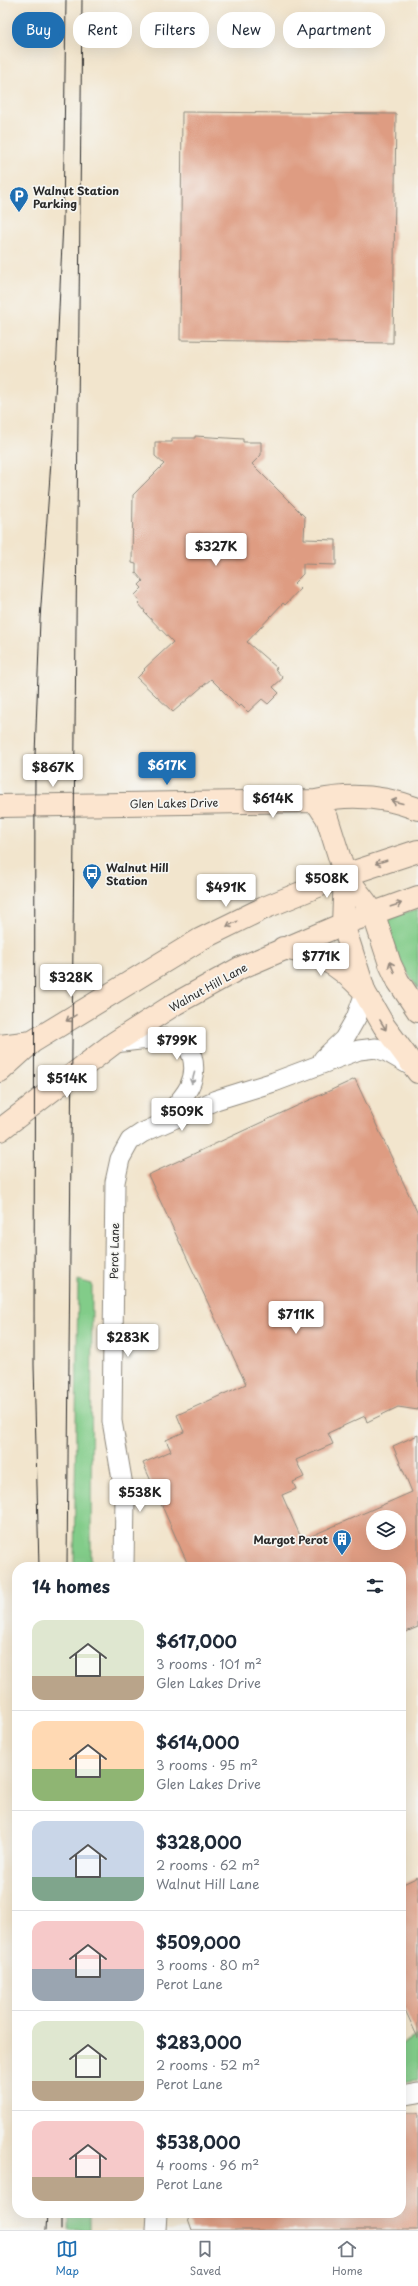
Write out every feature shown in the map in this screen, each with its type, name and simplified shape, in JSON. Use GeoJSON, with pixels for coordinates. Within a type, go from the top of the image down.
{"type":"FeatureCollection","features":[{"type":"Feature","properties":{"kind":"main road","name":"Glen Lakes Drive"},"geometry":{"type":"LineString","coordinates":[[0,806],[375,797],[418,809]]}},
{"type":"Feature","properties":{"kind":"main road"},"geometry":{"type":"LineString","coordinates":[[325,799],[327,818],[345,875],[373,912],[390,964],[398,981],[418,1011]]}},
{"type":"Feature","properties":{"kind":"main road"},"geometry":{"type":"LineString","coordinates":[[0,1071],[32,1042],[201,939],[264,908],[345,875],[418,851]]}},
{"type":"Feature","properties":{"kind":"main road"},"geometry":{"type":"LineString","coordinates":[[345,875],[343,924],[365,993],[384,1026],[415,1070]]}},
{"type":"Feature","properties":{"kind":"main road","name":"Walnut Hill Lane"},"geometry":{"type":"LineString","coordinates":[[0,1130],[114,1043],[175,1004],[214,982],[283,948],[373,912],[418,897]]}},
{"type":"Feature","properties":{"kind":"main road"},"geometry":{"type":"LineString","coordinates":[[283,948],[308,953],[326,960],[344,971],[365,993]]}},
{"type":"Feature","properties":{"kind":"main road"},"geometry":{"type":"LineString","coordinates":[[0,1046],[32,1042]]}},
{"type":"Feature","properties":{"kind":"street"},"geometry":{"type":"LineString","coordinates":[[318,1064],[344,1039],[356,1018],[365,993]]}},
{"type":"Feature","properties":{"kind":"street"},"geometry":{"type":"LineString","coordinates":[[114,1043],[174,1039],[184,1044],[191,1053],[195,1068],[193,1082],[158,1126]]}},
{"type":"Feature","properties":{"kind":"street","name":"Perot Lane"},"geometry":{"type":"LineString","coordinates":[[124,1562],[125,1497],[112,1421],[115,1182],[120,1159],[130,1142],[142,1133],[216,1100],[274,1082],[318,1064],[359,1050],[376,1048],[387,1052],[415,1070]]}},
{"type":"Feature","properties":{"kind":"street"},"geometry":{"type":"LineString","coordinates":[[406,2095],[418,2093]]}},
{"type":"Feature","properties":{"kind":"street"},"geometry":{"type":"LineString","coordinates":[[156,2230],[157,2218]]}},
{"type":"Feature","properties":{"kind":"green space"},"geometry":{"type":"Polygon","coordinates":[[[418,909],[418,989],[399,960],[384,918],[418,909]]]}},
{"type":"Feature","properties":{"kind":"green space"},"geometry":{"type":"Polygon","coordinates":[[[78,1280],[92,1284],[91,1562],[74,1562],[78,1280]]]}},
{"type":"Feature","properties":{"kind":"green space"},"geometry":{"type":"Polygon","coordinates":[[[418,2036],[418,2080],[406,2081],[406,2042],[418,2036]]]}},
{"type":"Feature","properties":{"kind":"green space"},"geometry":{"type":"Polygon","coordinates":[[[69,2218],[90,2218],[90,2230],[69,2230],[69,2218]]]}},
{"type":"Feature","properties":{"kind":"building"},"geometry":{"type":"Polygon","coordinates":[[[182,112],[396,114],[393,343],[180,340],[182,112]]]}},
{"type":"Feature","properties":{"kind":"building"},"geometry":{"type":"Polygon","coordinates":[[[195,436],[243,439],[243,442],[261,442],[261,455],[252,464],[305,517],[304,539],[336,540],[336,565],[303,564],[303,574],[294,583],[300,589],[285,605],[283,603],[247,642],[277,668],[275,669],[283,678],[273,687],[279,693],[268,704],[262,699],[248,712],[241,705],[239,707],[211,679],[173,712],[137,678],[145,670],[144,669],[173,642],[144,612],[145,611],[138,603],[140,601],[135,595],[142,588],[139,585],[143,581],[136,573],[136,564],[132,563],[133,495],[164,464],[155,456],[155,442],[172,442],[172,438],[195,438],[195,436]]]}},
{"type":"Feature","properties":{"kind":"building"},"geometry":{"type":"Polygon","coordinates":[[[355,1079],[418,1214],[418,1410],[398,1407],[367,1422],[365,1416],[328,1433],[333,1444],[296,1460],[304,1477],[293,1482],[296,1489],[282,1495],[302,1540],[366,1512],[366,1550],[406,1550],[406,1510],[371,1510],[412,1492],[393,1446],[418,1435],[418,1627],[406,1632],[406,1562],[187,1562],[143,1463],[171,1451],[166,1440],[184,1432],[177,1415],[246,1384],[148,1175],[355,1079]]]}},
{"type":"Feature","properties":{"kind":"building"},"geometry":{"type":"Polygon","coordinates":[[[418,1877],[418,2038],[406,2012],[406,1883],[418,1877]]]}},
{"type":"Feature","properties":{"kind":"building"},"geometry":{"type":"Polygon","coordinates":[[[406,2113],[418,2113],[418,2230],[192,2230],[188,2218],[406,2218],[406,2113]]]}},
{"type":"Feature","properties":{"kind":"tram line"},"geometry":{"type":"LineString","coordinates":[[39,1562],[34,1365],[35,755],[40,619],[54,418],[63,222],[66,0]]}},
{"type":"Feature","properties":{"kind":"tram line"},"geometry":{"type":"LineString","coordinates":[[67,1562],[82,0]]}},
{"type":"Feature","properties":{"kind":"tram line"},"geometry":{"type":"LineString","coordinates":[[46,2230],[47,2218]]}},
{"type":"Feature","properties":{"kind":"tram line"},"geometry":{"type":"LineString","coordinates":[[61,2218],[61,2230]]}},
{"type":"Feature","properties":{"kind":"place","name":"Walnut Station Parking"},"geometry":{"type":"Point","coordinates":[19,213]}},
{"type":"Feature","properties":{"kind":"place","name":"Walnut Hill Station"},"geometry":{"type":"Point","coordinates":[92,890]}},
{"type":"Feature","properties":{"kind":"place","name":"Margot Perot"},"geometry":{"type":"Point","coordinates":[342,1556]}}]}
